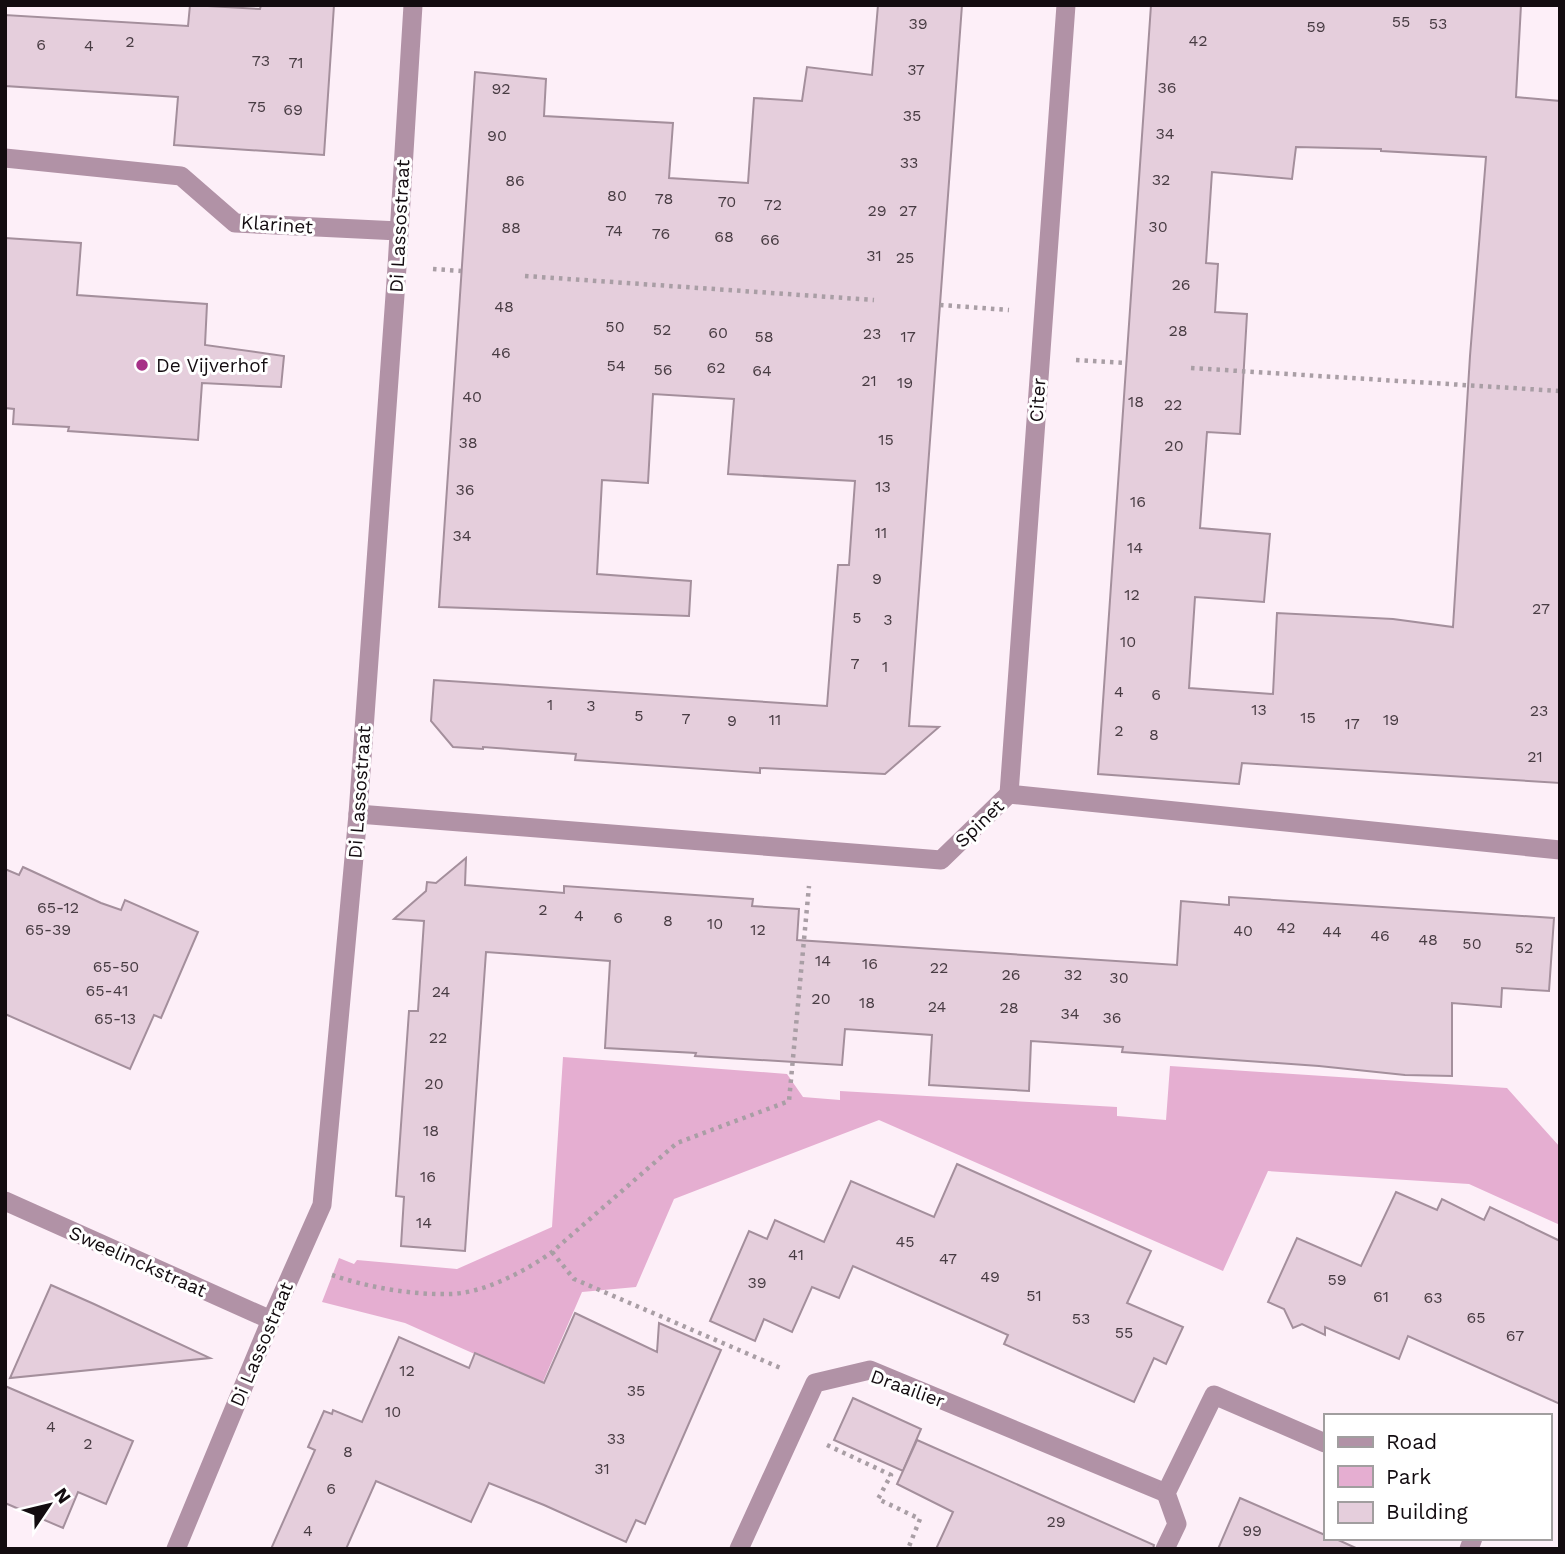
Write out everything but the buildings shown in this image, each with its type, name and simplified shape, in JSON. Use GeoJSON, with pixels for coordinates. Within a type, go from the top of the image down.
{"type":"FeatureCollection","features":[{"type":"Feature","properties":{"kind":"street","name":"Di Lassostraat"},"geometry":{"type":"LineString","coordinates":[[176,1549],[271,1320],[323,1205],[358,814],[413,5]]}},
{"type":"Feature","properties":{"kind":"street","name":"Citer"},"geometry":{"type":"LineString","coordinates":[[1009,794],[1066,5]]}},
{"type":"Feature","properties":{"kind":"street","name":"Klarinet"},"geometry":{"type":"LineString","coordinates":[[5,158],[181,176],[235,223],[399,231]]}},
{"type":"Feature","properties":{"kind":"street","name":"Spinet"},"geometry":{"type":"LineString","coordinates":[[358,814],[941,860],[1009,794],[1560,850]]}},
{"type":"Feature","properties":{"kind":"street","name":"Sweelinckstraat"},"geometry":{"type":"LineString","coordinates":[[5,1201],[271,1320]]}},
{"type":"Feature","properties":{"kind":"street","name":"Draailier"},"geometry":{"type":"LineString","coordinates":[[816,1383],[870,1370],[1166,1493]]}},
{"type":"Feature","properties":{"kind":"street"},"geometry":{"type":"LineString","coordinates":[[739,1549],[816,1383]]}},
{"type":"Feature","properties":{"kind":"street"},"geometry":{"type":"LineString","coordinates":[[1165,1549],[1178,1524],[1166,1493],[1214,1395],[1324,1443]]}},
{"type":"Feature","properties":{"kind":"path"},"geometry":{"type":"LineString","coordinates":[[524,276],[874,300]]}},
{"type":"Feature","properties":{"kind":"path"},"geometry":{"type":"LineString","coordinates":[[940,305],[1044,312]]}},
{"type":"Feature","properties":{"kind":"path"},"geometry":{"type":"LineString","coordinates":[[1040,358],[1127,363]]}},
{"type":"Feature","properties":{"kind":"path"},"geometry":{"type":"LineString","coordinates":[[1191,368],[1560,391]]}},
{"type":"Feature","properties":{"kind":"path"},"geometry":{"type":"LineString","coordinates":[[296,1264],[343,1279],[397,1291],[450,1294],[482,1288],[532,1266],[552,1252],[677,1143],[789,1101],[812,850]]}},
{"type":"Feature","properties":{"kind":"path"},"geometry":{"type":"LineString","coordinates":[[552,1252],[574,1279],[816,1383]]}},
{"type":"Feature","properties":{"kind":"path"},"geometry":{"type":"LineString","coordinates":[[794,1429],[891,1475],[878,1499],[920,1519],[908,1549]]}},
{"type":"Feature","properties":{"kind":"green space"},"geometry":{"type":"Polygon","coordinates":[[[563,1057],[787,1074],[803,1097],[840,1100],[840,1091],[1117,1107],[1117,1116],[1166,1120],[1170,1066],[1507,1088],[1560,1147],[1560,1225],[1469,1184],[1268,1171],[1223,1271],[879,1120],[674,1199],[636,1287],[582,1292],[542,1384],[405,1323],[322,1302],[339,1258],[354,1264],[357,1260],[457,1269],[552,1227],[563,1057]]]}},
{"type":"Feature","properties":{"kind":"place","name":"De Vijverhof"},"geometry":{"type":"Point","coordinates":[142,365]}}]}
